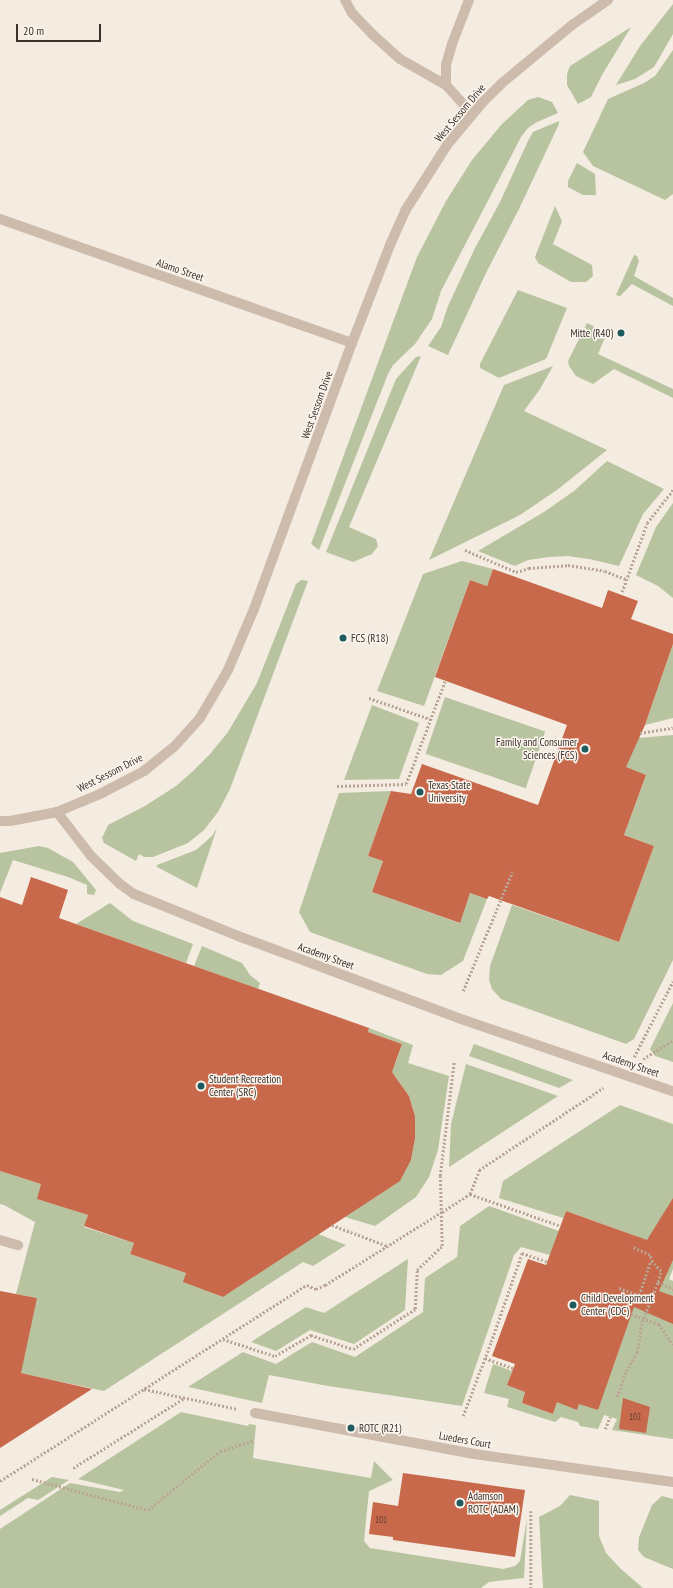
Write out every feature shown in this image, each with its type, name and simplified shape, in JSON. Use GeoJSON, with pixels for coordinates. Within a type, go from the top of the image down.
{"type":"FeatureCollection","features":[{"type":"Feature","properties":{"kind":"street"},"geometry":{"type":"LineString","coordinates":[[345,0],[352,13],[400,59],[446,85],[472,114]]}},
{"type":"Feature","properties":{"kind":"street"},"geometry":{"type":"LineString","coordinates":[[446,85],[446,65],[452,44],[469,0]]}},
{"type":"Feature","properties":{"kind":"street","name":"West Sessom Drive"},"geometry":{"type":"LineString","coordinates":[[57,812],[100,794],[144,771],[179,742],[200,718],[228,670],[254,609],[352,343],[390,245],[405,211],[447,145],[472,114],[508,78],[572,25],[608,0]]}},
{"type":"Feature","properties":{"kind":"street","name":"Alamo Street"},"geometry":{"type":"LineString","coordinates":[[0,219],[352,343]]}},
{"type":"Feature","properties":{"kind":"street"},"geometry":{"type":"LineString","coordinates":[[0,821],[10,821],[57,812]]}},
{"type":"Feature","properties":{"kind":"street","name":"Academy Street"},"geometry":{"type":"LineString","coordinates":[[57,812],[90,856],[120,884],[134,894],[246,939],[458,1018],[673,1091]]}},
{"type":"Feature","properties":{"kind":"street"},"geometry":{"type":"LineString","coordinates":[[0,1240],[18,1245]]}},
{"type":"Feature","properties":{"kind":"street","name":"Lueders Court"},"geometry":{"type":"LineString","coordinates":[[255,1413],[474,1454],[673,1482]]}},
{"type":"Feature","properties":{"kind":"path"},"geometry":{"type":"LineString","coordinates":[[622,592],[647,523],[673,490]]}},
{"type":"Feature","properties":{"kind":"path"},"geometry":{"type":"LineString","coordinates":[[465,550],[516,572],[529,568],[568,565],[605,571],[626,579]]}},
{"type":"Feature","properties":{"kind":"path"},"geometry":{"type":"LineString","coordinates":[[337,786],[406,784],[445,681]]}},
{"type":"Feature","properties":{"kind":"path"},"geometry":{"type":"LineString","coordinates":[[369,698],[430,719]]}},
{"type":"Feature","properties":{"kind":"path"},"geometry":{"type":"LineString","coordinates":[[640,733],[673,728]]}},
{"type":"Feature","properties":{"kind":"path"},"geometry":{"type":"LineString","coordinates":[[463,991],[512,872]]}},
{"type":"Feature","properties":{"kind":"path"},"geometry":{"type":"LineString","coordinates":[[623,1074],[636,1055],[673,981]]}},
{"type":"Feature","properties":{"kind":"path"},"geometry":{"type":"LineString","coordinates":[[223,1339],[275,1356],[311,1335],[353,1349],[415,1309],[417,1270],[442,1246],[440,1176],[454,1062]]}},
{"type":"Feature","properties":{"kind":"path"},"geometry":{"type":"LineString","coordinates":[[0,1480],[307,1285],[316,1289],[325,1285],[470,1194],[478,1170],[598,1091]]}},
{"type":"Feature","properties":{"kind":"path"},"geometry":{"type":"LineString","coordinates":[[470,1194],[561,1226]]}},
{"type":"Feature","properties":{"kind":"path"},"geometry":{"type":"LineString","coordinates":[[332,1225],[388,1246]]}},
{"type":"Feature","properties":{"kind":"path"},"geometry":{"type":"LineString","coordinates":[[617,1397],[626,1371],[637,1353],[644,1317],[658,1282],[660,1271],[651,1260],[650,1256],[645,1252],[632,1247]]}},
{"type":"Feature","properties":{"kind":"path"},"geometry":{"type":"LineString","coordinates":[[463,1416],[522,1253],[548,1262]]}},
{"type":"Feature","properties":{"kind":"path"},"geometry":{"type":"LineString","coordinates":[[620,1288],[639,1295],[651,1260]]}},
{"type":"Feature","properties":{"kind":"path"},"geometry":{"type":"LineString","coordinates":[[658,1282],[673,1289]]}},
{"type":"Feature","properties":{"kind":"path"},"geometry":{"type":"LineString","coordinates":[[632,1314],[644,1317],[659,1324],[673,1345]]}},
{"type":"Feature","properties":{"kind":"path"},"geometry":{"type":"LineString","coordinates":[[485,1358],[513,1368]]}},
{"type":"Feature","properties":{"kind":"path"},"geometry":{"type":"LineString","coordinates":[[143,1389],[255,1413]]}},
{"type":"Feature","properties":{"kind":"path"},"geometry":{"type":"LineString","coordinates":[[73,1468],[184,1398]]}},
{"type":"Feature","properties":{"kind":"path"},"geometry":{"type":"LineString","coordinates":[[604,1428],[610,1417]]}},
{"type":"Feature","properties":{"kind":"path"},"geometry":{"type":"LineString","coordinates":[[32,1479],[148,1510],[220,1451],[253,1441]]}},
{"type":"Feature","properties":{"kind":"path"},"geometry":{"type":"LineString","coordinates":[[531,1510],[531,1588]]}},
{"type":"Feature","properties":{"kind":"green space"},"geometry":{"type":"Polygon","coordinates":[[[673,4],[673,34],[654,67],[635,79],[616,85],[640,46],[673,4]]]}},
{"type":"Feature","properties":{"kind":"green space"},"geometry":{"type":"Polygon","coordinates":[[[631,27],[602,75],[591,97],[578,104],[567,85],[567,74],[570,66],[631,27]]]}},
{"type":"Feature","properties":{"kind":"green space"},"geometry":{"type":"Polygon","coordinates":[[[673,50],[673,194],[665,200],[593,166],[583,152],[608,99],[644,83],[655,76],[673,50]]]}},
{"type":"Feature","properties":{"kind":"green space"},"geometry":{"type":"Polygon","coordinates":[[[538,97],[552,102],[558,113],[537,122],[528,128],[521,137],[441,291],[432,319],[415,344],[393,365],[388,374],[319,550],[311,544],[417,257],[446,201],[472,160],[502,124],[528,100],[538,97]]]}},
{"type":"Feature","properties":{"kind":"green space"},"geometry":{"type":"Polygon","coordinates":[[[559,121],[559,124],[519,209],[486,273],[448,355],[428,346],[441,327],[448,306],[475,248],[500,202],[533,132],[559,121]]]}},
{"type":"Feature","properties":{"kind":"green space"},"geometry":{"type":"Polygon","coordinates":[[[577,163],[595,174],[596,195],[583,195],[568,187],[568,181],[577,163]]]}},
{"type":"Feature","properties":{"kind":"green space"},"geometry":{"type":"Polygon","coordinates":[[[555,206],[562,221],[553,244],[592,265],[593,276],[586,282],[571,282],[538,263],[535,257],[555,206]]]}},
{"type":"Feature","properties":{"kind":"green space"},"geometry":{"type":"Polygon","coordinates":[[[634,255],[637,256],[639,261],[634,276],[673,298],[673,306],[632,284],[620,296],[616,295],[634,255]]]}},
{"type":"Feature","properties":{"kind":"green space"},"geometry":{"type":"Polygon","coordinates":[[[518,290],[567,308],[546,359],[499,378],[480,368],[480,364],[518,290]]]}},
{"type":"Feature","properties":{"kind":"green space"},"geometry":{"type":"Polygon","coordinates":[[[587,323],[607,333],[598,354],[673,389],[673,398],[614,369],[593,384],[576,376],[569,366],[568,361],[587,323]]]}},
{"type":"Feature","properties":{"kind":"green space"},"geometry":{"type":"Polygon","coordinates":[[[421,356],[349,527],[376,539],[378,546],[372,554],[353,562],[326,552],[396,379],[416,357],[421,356]]]}},
{"type":"Feature","properties":{"kind":"green space"},"geometry":{"type":"Polygon","coordinates":[[[553,366],[540,389],[524,411],[607,450],[557,490],[520,515],[429,560],[504,385],[553,366]]]}},
{"type":"Feature","properties":{"kind":"green space"},"geometry":{"type":"Polygon","coordinates":[[[607,461],[664,489],[643,514],[619,566],[568,556],[528,560],[515,566],[478,551],[544,512],[574,491],[607,461]]]}},
{"type":"Feature","properties":{"kind":"green space"},"geometry":{"type":"Polygon","coordinates":[[[673,503],[673,598],[658,586],[636,575],[656,527],[673,503]]]}},
{"type":"Feature","properties":{"kind":"green space"},"geometry":{"type":"Polygon","coordinates":[[[462,561],[493,569],[487,586],[470,580],[424,706],[377,691],[423,574],[462,561]]]}},
{"type":"Feature","properties":{"kind":"green space"},"geometry":{"type":"Polygon","coordinates":[[[301,580],[308,581],[230,789],[218,812],[204,830],[188,843],[153,857],[144,857],[139,854],[136,861],[104,843],[102,838],[108,825],[145,806],[176,786],[210,754],[228,732],[257,683],[296,584],[301,580]]]}},
{"type":"Feature","properties":{"kind":"green space"},"geometry":{"type":"Polygon","coordinates":[[[673,644],[673,718],[645,725],[673,644]]]}},
{"type":"Feature","properties":{"kind":"green space"},"geometry":{"type":"Polygon","coordinates":[[[445,697],[545,732],[526,788],[425,754],[445,697]]]}},
{"type":"Feature","properties":{"kind":"green space"},"geometry":{"type":"Polygon","coordinates":[[[372,705],[419,723],[399,779],[344,780],[372,705]]]}},
{"type":"Feature","properties":{"kind":"green space"},"geometry":{"type":"Polygon","coordinates":[[[673,735],[673,960],[634,1039],[626,1044],[501,999],[492,989],[489,980],[490,966],[512,905],[619,942],[654,846],[624,835],[646,775],[607,761],[638,738],[673,735]]]}},
{"type":"Feature","properties":{"kind":"green space"},"geometry":{"type":"Polygon","coordinates":[[[391,791],[368,856],[383,861],[372,892],[459,923],[470,893],[487,899],[463,961],[441,975],[427,974],[310,932],[299,912],[339,793],[391,791]]]}},
{"type":"Feature","properties":{"kind":"green space"},"geometry":{"type":"Polygon","coordinates":[[[217,828],[197,888],[157,867],[157,865],[196,850],[212,836],[217,828]]]}},
{"type":"Feature","properties":{"kind":"green space"},"geometry":{"type":"Polygon","coordinates":[[[39,846],[48,848],[73,862],[96,890],[94,895],[87,894],[87,885],[68,877],[13,860],[0,893],[0,853],[39,846]]]}},
{"type":"Feature","properties":{"kind":"green space"},"geometry":{"type":"Polygon","coordinates":[[[110,903],[133,921],[193,944],[186,963],[76,924],[110,903]]]}},
{"type":"Feature","properties":{"kind":"green space"},"geometry":{"type":"Polygon","coordinates":[[[202,946],[242,963],[250,975],[260,983],[258,989],[194,966],[202,946]]]}},
{"type":"Feature","properties":{"kind":"green space"},"geometry":{"type":"Polygon","coordinates":[[[673,1003],[673,1062],[655,1056],[650,1049],[673,1003]]]}},
{"type":"Feature","properties":{"kind":"green space"},"geometry":{"type":"Polygon","coordinates":[[[369,1028],[413,1045],[408,1063],[449,1076],[438,1150],[429,1177],[416,1197],[375,1226],[345,1217],[411,1160],[415,1139],[415,1116],[409,1096],[395,1076],[382,1066],[396,1062],[402,1044],[368,1032],[369,1028]]]}},
{"type":"Feature","properties":{"kind":"green space"},"geometry":{"type":"Polygon","coordinates":[[[474,1044],[573,1080],[559,1088],[469,1056],[474,1044]]]}},
{"type":"Feature","properties":{"kind":"green space"},"geometry":{"type":"Polygon","coordinates":[[[466,1064],[558,1096],[449,1167],[451,1124],[466,1064]]]}},
{"type":"Feature","properties":{"kind":"green space"},"geometry":{"type":"Polygon","coordinates":[[[620,1105],[673,1124],[673,1269],[669,1279],[673,1281],[673,1439],[612,1430],[617,1419],[604,1415],[598,1429],[580,1426],[578,1422],[561,1417],[555,1422],[507,1407],[509,1399],[484,1393],[493,1364],[512,1371],[508,1385],[525,1392],[522,1403],[553,1414],[557,1402],[592,1367],[611,1372],[637,1297],[619,1290],[636,1236],[566,1211],[563,1218],[499,1198],[503,1181],[620,1105]]]}},
{"type":"Feature","properties":{"kind":"green space"},"geometry":{"type":"Polygon","coordinates":[[[0,1171],[41,1184],[38,1199],[88,1215],[84,1227],[134,1243],[130,1254],[186,1273],[184,1282],[223,1297],[318,1234],[346,1245],[313,1266],[303,1262],[104,1391],[1,1369],[37,1298],[16,1294],[35,1222],[0,1204],[0,1171]]]}},
{"type":"Feature","properties":{"kind":"green space"},"geometry":{"type":"Polygon","coordinates":[[[489,1206],[559,1231],[550,1255],[521,1247],[514,1255],[462,1406],[328,1386],[269,1375],[262,1403],[188,1387],[243,1352],[276,1364],[312,1342],[355,1357],[423,1312],[425,1278],[457,1257],[460,1226],[489,1206]]]}},
{"type":"Feature","properties":{"kind":"green space"},"geometry":{"type":"Polygon","coordinates":[[[408,1259],[405,1310],[354,1344],[310,1330],[276,1351],[251,1342],[306,1307],[324,1313],[408,1259]]]}},
{"type":"Feature","properties":{"kind":"green space"},"geometry":{"type":"Polygon","coordinates":[[[181,1412],[248,1426],[249,1424],[256,1425],[253,1458],[371,1478],[374,1461],[393,1480],[369,1491],[364,1541],[370,1548],[503,1569],[515,1566],[520,1561],[527,1518],[524,1578],[489,1582],[481,1588],[0,1588],[0,1529],[70,1483],[120,1492],[124,1490],[78,1479],[181,1412]]]}},
{"type":"Feature","properties":{"kind":"green space"},"geometry":{"type":"Polygon","coordinates":[[[52,1477],[69,1480],[38,1500],[28,1498],[0,1516],[0,1510],[52,1477]]]}},
{"type":"Feature","properties":{"kind":"green space"},"geometry":{"type":"Polygon","coordinates":[[[570,1495],[599,1501],[599,1536],[606,1553],[621,1569],[643,1588],[543,1588],[539,1517],[560,1506],[570,1495]]]}},
{"type":"Feature","properties":{"kind":"green space"},"geometry":{"type":"Polygon","coordinates":[[[662,1496],[673,1499],[673,1569],[644,1557],[638,1550],[639,1537],[652,1505],[662,1496]]]}},
{"type":"Feature","properties":{"kind":"building","name":"Family and Consumer Sciences (FCS)"},"geometry":{"type":"Polygon","coordinates":[[[493,569],[602,608],[608,590],[638,601],[631,619],[673,634],[673,644],[645,725],[626,767],[646,775],[624,835],[654,846],[619,942],[489,896],[487,899],[470,893],[460,923],[372,892],[383,861],[368,856],[391,791],[411,794],[422,764],[538,805],[567,725],[435,677],[470,580],[487,586],[493,569]]]}},
{"type":"Feature","properties":{"kind":"building","name":"Student Recreation Center (SRC)"},"geometry":{"type":"Polygon","coordinates":[[[31,877],[68,890],[59,918],[369,1028],[368,1032],[402,1044],[392,1072],[409,1096],[415,1116],[415,1139],[411,1160],[400,1181],[223,1297],[183,1282],[186,1273],[130,1254],[134,1243],[84,1226],[88,1215],[37,1199],[41,1184],[0,1171],[0,897],[22,905],[31,877]]]}},
{"type":"Feature","properties":{"kind":"building","name":"Child Development Center (CDC)"},"geometry":{"type":"Polygon","coordinates":[[[673,1198],[673,1260],[659,1291],[673,1296],[673,1324],[634,1307],[598,1410],[579,1404],[577,1410],[557,1402],[553,1414],[522,1403],[525,1392],[507,1385],[515,1364],[492,1356],[528,1259],[546,1265],[566,1211],[647,1240],[673,1198]]]}},
{"type":"Feature","properties":{"kind":"building"},"geometry":{"type":"Polygon","coordinates":[[[0,1291],[37,1298],[21,1373],[92,1389],[0,1448],[0,1291]]]}},
{"type":"Feature","properties":{"kind":"building"},"geometry":{"type":"Polygon","coordinates":[[[623,1398],[650,1407],[646,1433],[619,1429],[623,1398]]]}},
{"type":"Feature","properties":{"kind":"building","name":"Adamson ROTC (ADAM)"},"geometry":{"type":"Polygon","coordinates":[[[403,1473],[525,1490],[515,1557],[393,1540],[393,1537],[369,1534],[373,1502],[398,1506],[403,1473]]]}},
{"type":"Feature","properties":{"kind":"place","name":"Mitte (R40)"},"geometry":{"type":"Point","coordinates":[621,333]}},
{"type":"Feature","properties":{"kind":"place","name":"FCS (R18)"},"geometry":{"type":"Point","coordinates":[343,638]}},
{"type":"Feature","properties":{"kind":"place","name":"Family and Consumer Sciences (FCS)"},"geometry":{"type":"Point","coordinates":[585,749]}},
{"type":"Feature","properties":{"kind":"place","name":"Texas State University"},"geometry":{"type":"Point","coordinates":[420,792]}},
{"type":"Feature","properties":{"kind":"place","name":"Student Recreation Center (SRC)"},"geometry":{"type":"Point","coordinates":[201,1086]}},
{"type":"Feature","properties":{"kind":"place","name":"Child Development Center (CDC)"},"geometry":{"type":"Point","coordinates":[573,1305]}},
{"type":"Feature","properties":{"kind":"place","name":"ROTC (R21)"},"geometry":{"type":"Point","coordinates":[351,1428]}},
{"type":"Feature","properties":{"kind":"place","name":"Adamson ROTC (ADAM)"},"geometry":{"type":"Point","coordinates":[460,1503]}}]}
